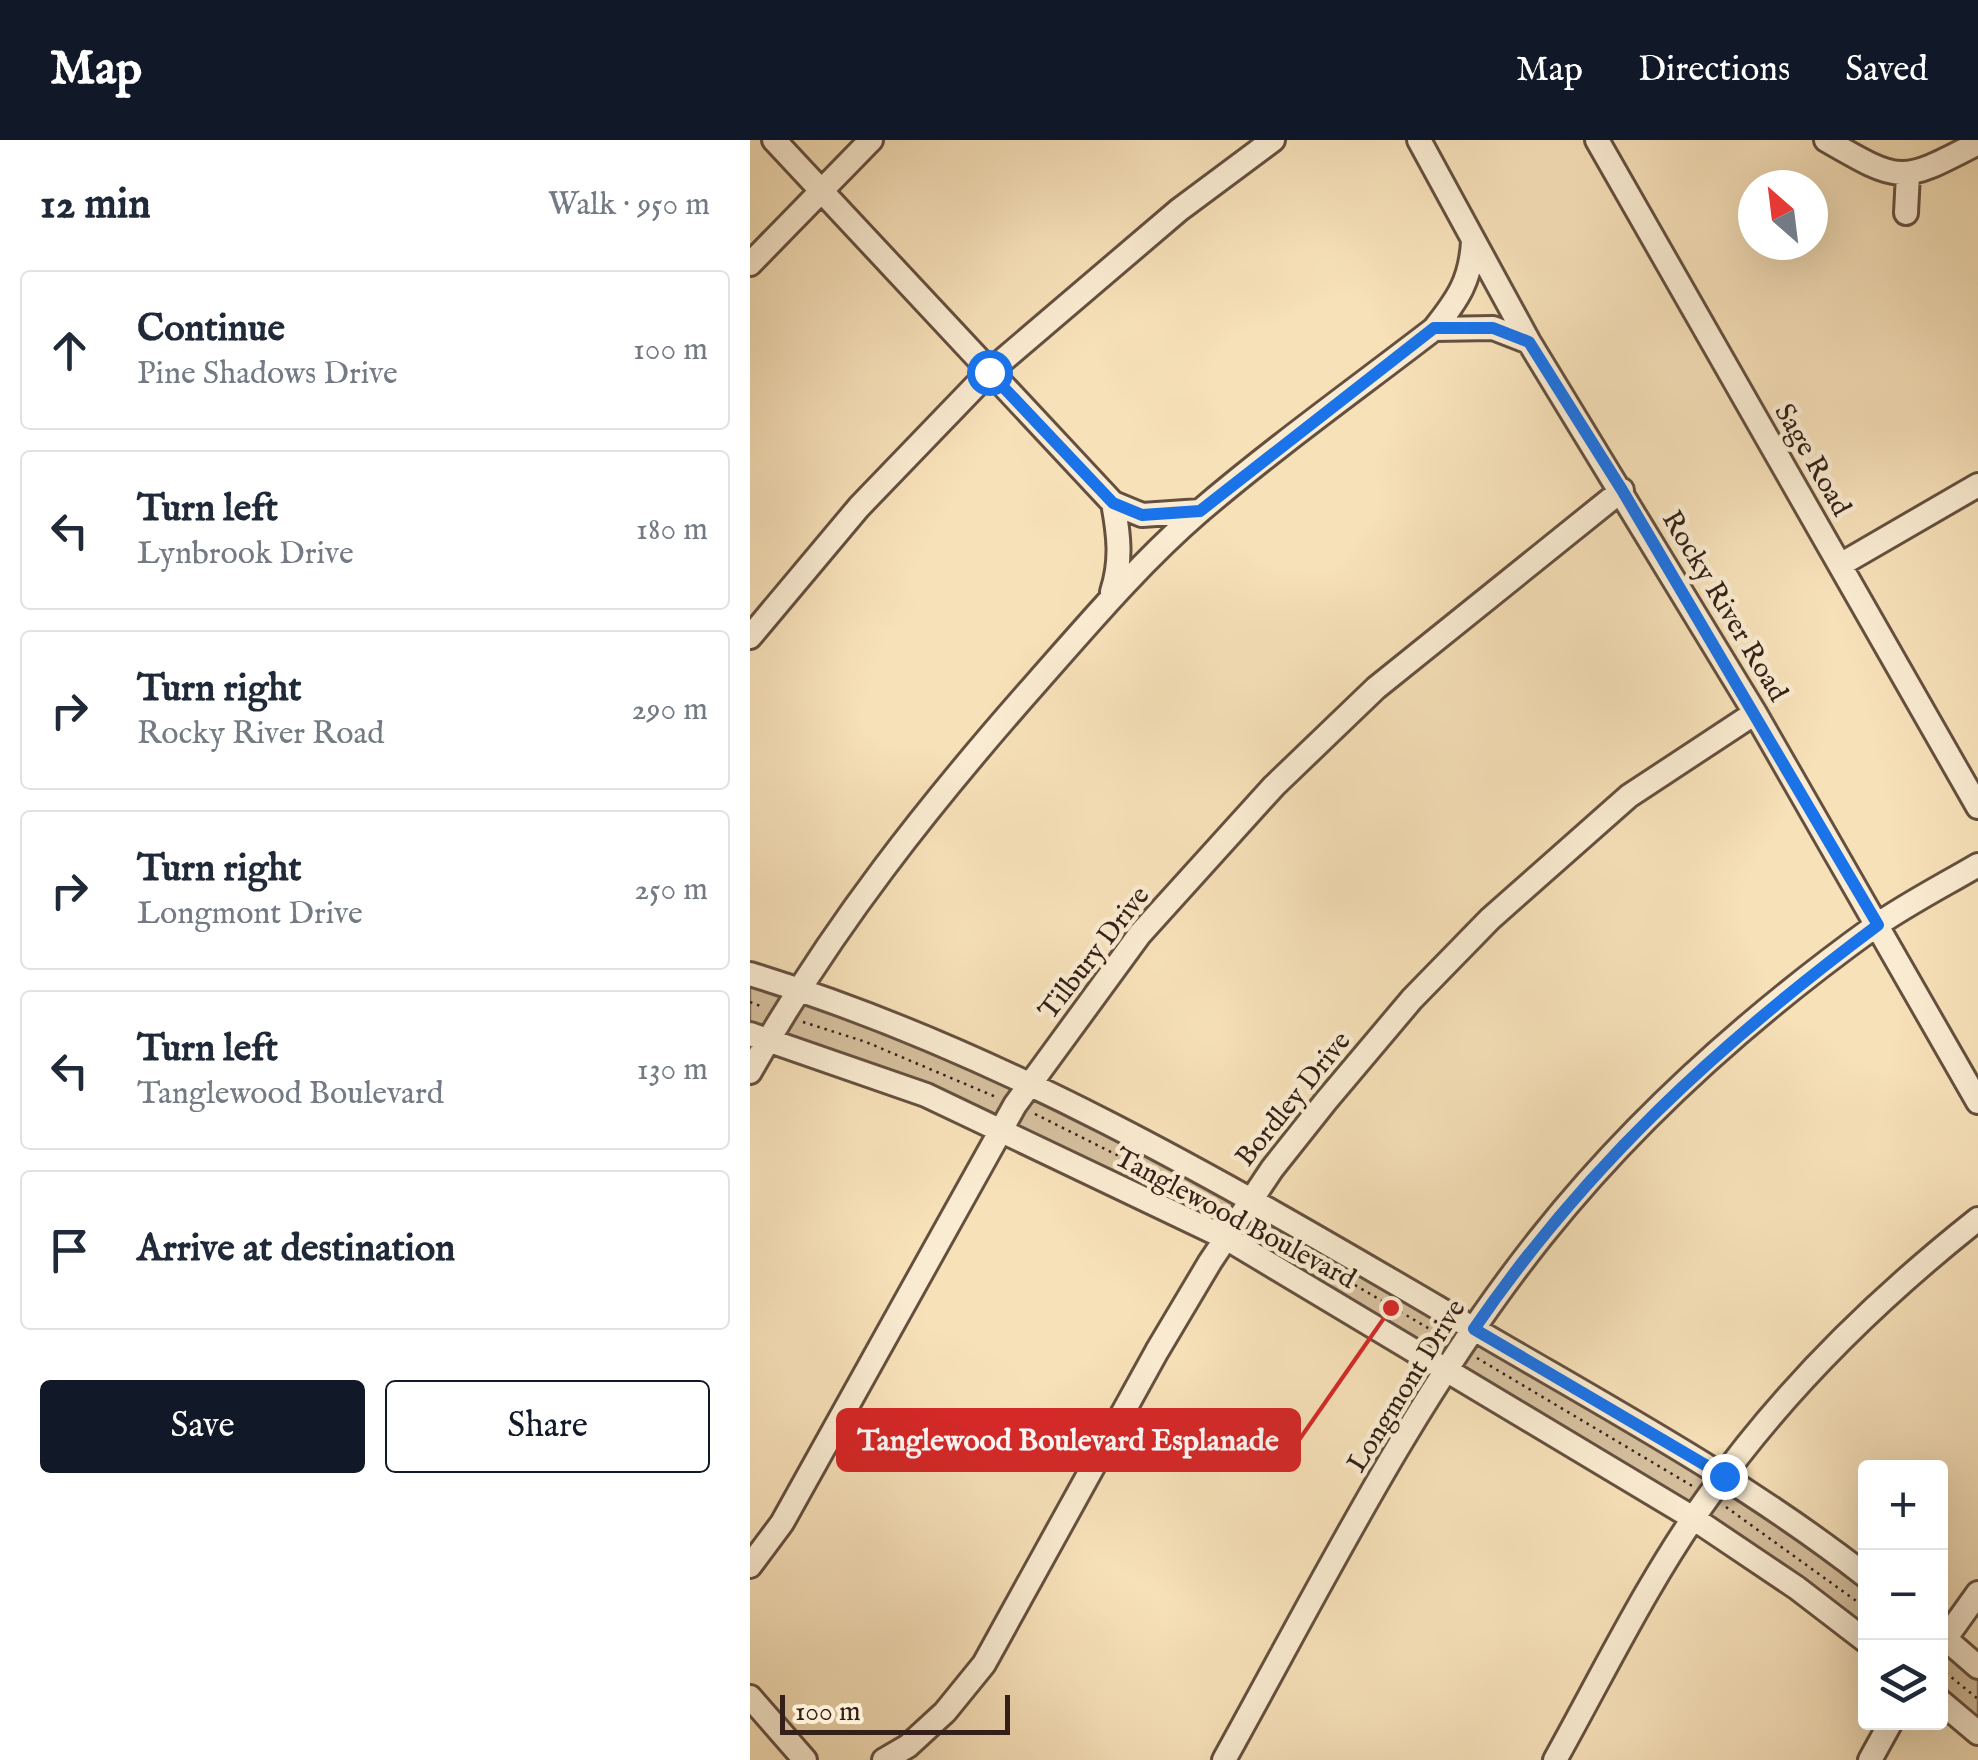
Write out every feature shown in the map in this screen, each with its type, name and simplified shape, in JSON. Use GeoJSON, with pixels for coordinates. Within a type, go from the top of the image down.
{"type":"FeatureCollection","features":[{"type":"Feature","properties":{"kind":"street"},"geometry":{"type":"LineString","coordinates":[[774,140],[1113,503],[1142,515],[1200,511]]}},
{"type":"Feature","properties":{"kind":"street"},"geometry":{"type":"LineString","coordinates":[[750,264],[871,140]]}},
{"type":"Feature","properties":{"kind":"street"},"geometry":{"type":"LineString","coordinates":[[750,636],[859,507],[989,372],[1178,210],[1272,140]]}},
{"type":"Feature","properties":{"kind":"street","name":"Rocky River Road"},"geometry":{"type":"LineString","coordinates":[[1419,140],[1529,342],[1755,712],[1978,1102]]}},
{"type":"Feature","properties":{"kind":"street","name":"Sage Road"},"geometry":{"type":"LineString","coordinates":[[1597,140],[1978,807]]}},
{"type":"Feature","properties":{"kind":"street"},"geometry":{"type":"LineString","coordinates":[[1826,140],[1882,171],[1908,174],[1932,167],[1978,143]]}},
{"type":"Feature","properties":{"kind":"street"},"geometry":{"type":"LineString","coordinates":[[1906,213],[1908,174]]}},
{"type":"Feature","properties":{"kind":"street"},"geometry":{"type":"LineString","coordinates":[[750,1072],[759,1037],[800,990],[880,870],[934,802],[1109,601],[1200,511],[1434,328],[1453,306],[1471,270],[1473,241]]}},
{"type":"Feature","properties":{"kind":"street"},"geometry":{"type":"LineString","coordinates":[[1434,328],[1493,328],[1529,342]]}},
{"type":"Feature","properties":{"kind":"street"},"geometry":{"type":"LineString","coordinates":[[1840,565],[1978,485]]}},
{"type":"Feature","properties":{"kind":"street","name":"Tilbury Drive"},"geometry":{"type":"LineString","coordinates":[[750,1566],[782,1524],[1001,1129],[1140,934],[1274,786],[1376,688],[1622,490]]}},
{"type":"Feature","properties":{"kind":"street"},"geometry":{"type":"LineString","coordinates":[[1109,601],[1119,572],[1120,538],[1113,503]]}},
{"type":"Feature","properties":{"kind":"street","name":"Bordley Drive"},"geometry":{"type":"LineString","coordinates":[[884,1760],[908,1746],[945,1712],[984,1664],[1157,1351],[1252,1199],[1326,1101],[1412,999],[1490,919],[1629,796],[1755,712]]}},
{"type":"Feature","properties":{"kind":"street","name":"Longmont Drive"},"geometry":{"type":"LineString","coordinates":[[1224,1760],[1446,1369],[1579,1191],[1660,1106],[1756,1018],[1878,925],[1978,864]]}},
{"type":"Feature","properties":{"kind":"street","name":"Tanglewood Boulevard"},"geometry":{"type":"LineString","coordinates":[[750,974],[892,1025],[1029,1085],[1252,1199],[1724,1476],[1858,1570]]}},
{"type":"Feature","properties":{"kind":"street","name":"Tanglewood Boulevard"},"geometry":{"type":"LineString","coordinates":[[759,1037],[926,1095],[1226,1238],[1694,1518],[1865,1640]]}},
{"type":"Feature","properties":{"kind":"street"},"geometry":{"type":"LineString","coordinates":[[1555,1760],[1694,1518],[1724,1476],[1809,1373],[1977,1217]]}},
{"type":"Feature","properties":{"kind":"street"},"geometry":{"type":"LineString","coordinates":[[1948,1632],[1978,1593]]}},
{"type":"Feature","properties":{"kind":"street"},"geometry":{"type":"LineString","coordinates":[[1948,1644],[1978,1667]]}},
{"type":"Feature","properties":{"kind":"street"},"geometry":{"type":"LineString","coordinates":[[750,1697],[805,1760]]}},
{"type":"Feature","properties":{"kind":"street"},"geometry":{"type":"LineString","coordinates":[[1948,1708],[1978,1733]]}},
{"type":"Feature","properties":{"kind":"street"},"geometry":{"type":"LineString","coordinates":[[1870,1760],[1887,1730]]}},
{"type":"Feature","properties":{"kind":"path"},"geometry":{"type":"LineString","coordinates":[[1948,1675],[1978,1699]]}},
{"type":"Feature","properties":{"kind":"shaded area"},"geometry":{"type":"Polygon","coordinates":[[[750,979],[909,1038],[1244,1200],[1716,1477],[1858,1579],[1858,1632],[1222,1231],[750,1027],[750,979]]]}},
{"type":"Feature","properties":{"kind":"shaded area"},"geometry":{"type":"Polygon","coordinates":[[[1948,1648],[1978,1673],[1978,1727],[1948,1701],[1948,1648]]]}},
{"type":"Feature","properties":{"kind":"place","name":"Tanglewood Boulevard Esplanade"},"geometry":{"type":"Point","coordinates":[1391,1308]}},
{"type":"Feature","properties":{"kind":"route"},"geometry":{"type":"LineString","coordinates":[[989,372],[1113,503],[1142,515],[1168,516],[1200,511],[1434,328],[1493,328],[1529,342],[1755,712],[1878,925],[1756,1018],[1660,1106],[1541,1236],[1474,1329],[1724,1476]]}}]}
